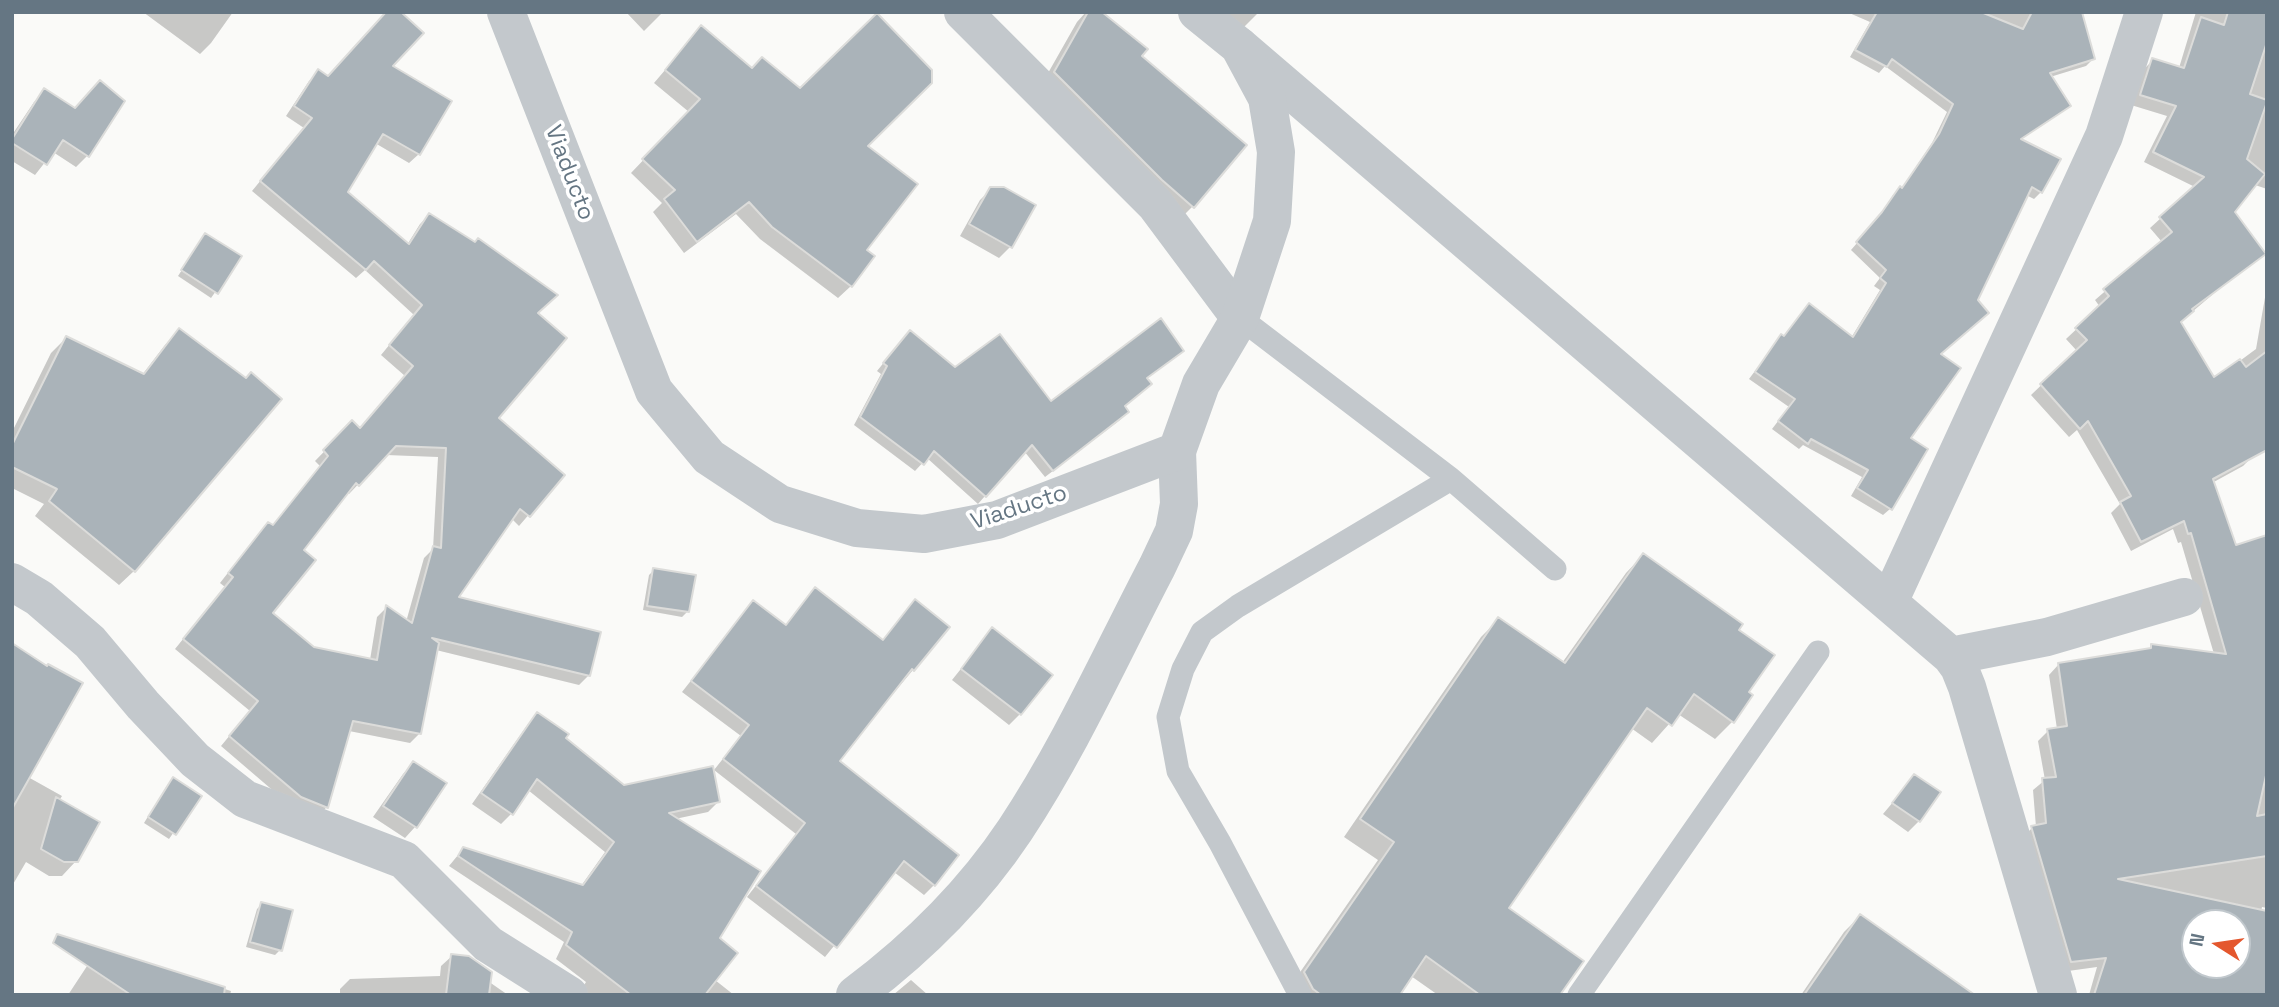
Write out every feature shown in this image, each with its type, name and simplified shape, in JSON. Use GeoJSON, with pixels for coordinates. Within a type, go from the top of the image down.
{"type":"FeatureCollection","features":[{"type":"Feature","properties":{"kind":"street","name":"Viaducto"},"geometry":{"type":"LineString","coordinates":[[506,12],[654,391],[709,457],[780,504],[857,528],[924,534],[997,520],[1177,451]]}},
{"type":"Feature","properties":{"kind":"street"},"geometry":{"type":"LineString","coordinates":[[963,12],[1155,204],[1240,318]]}},
{"type":"Feature","properties":{"kind":"street"},"geometry":{"type":"LineString","coordinates":[[1196,12],[1951,656],[1967,687],[2058,995]]}},
{"type":"Feature","properties":{"kind":"street"},"geometry":{"type":"LineString","coordinates":[[1889,601],[2104,136],[2144,12]]}},
{"type":"Feature","properties":{"kind":"street"},"geometry":{"type":"LineString","coordinates":[[855,995],[935,925],[980,876],[1014,832],[1047,778],[1174,531],[1179,504],[1177,451],[1200,384],[1240,318],[1272,221],[1276,152],[1267,98],[1239,46]]}},
{"type":"Feature","properties":{"kind":"street"},"geometry":{"type":"LineString","coordinates":[[12,582],[39,598],[90,642],[143,705],[195,760],[245,799],[404,860],[488,944],[569,995]]}},
{"type":"Feature","properties":{"kind":"street"},"geometry":{"type":"LineString","coordinates":[[1951,656],[2047,637],[2184,597]]}},
{"type":"Feature","properties":{"kind":"lane"},"geometry":{"type":"LineString","coordinates":[[1240,318],[1451,479],[1555,569]]}},
{"type":"Feature","properties":{"kind":"lane"},"geometry":{"type":"LineString","coordinates":[[1300,995],[1220,843],[1178,771],[1168,717],[1183,669],[1202,632],[1238,606],[1451,479]]}},
{"type":"Feature","properties":{"kind":"lane"},"geometry":{"type":"LineString","coordinates":[[1579,995],[1818,652]]}},
{"type":"Feature","properties":{"kind":"building"},"geometry":{"type":"Polygon","coordinates":[[[386,12],[401,12],[424,33],[393,66],[452,101],[420,155],[383,134],[348,192],[409,244],[429,213],[475,242],[478,238],[558,295],[538,313],[567,338],[499,418],[565,475],[530,517],[520,509],[459,597],[601,632],[590,676],[432,638],[439,643],[421,734],[353,721],[328,808],[301,797],[229,736],[258,701],[183,639],[233,577],[228,573],[268,522],[273,525],[328,456],[323,450],[352,420],[360,428],[413,366],[389,345],[422,305],[374,261],[366,270],[260,181],[312,118],[294,106],[318,69],[328,76],[386,12]],[[396,446],[359,486],[356,483],[304,550],[316,560],[273,613],[314,647],[377,660],[386,605],[412,623],[433,546],[441,548],[446,448],[396,446]]]}},
{"type":"Feature","properties":{"kind":"building"},"geometry":{"type":"Polygon","coordinates":[[[1088,12],[1102,12],[1148,49],[1142,56],[1247,145],[1194,208],[1162,180],[1054,72],[1088,12]]]}},
{"type":"Feature","properties":{"kind":"building"},"geometry":{"type":"Polygon","coordinates":[[[1877,12],[1981,12],[2023,29],[2032,12],[2082,12],[2095,59],[2050,73],[2071,106],[2021,139],[2061,159],[2042,193],[2032,187],[1978,300],[1989,313],[1941,354],[1961,368],[1911,438],[1928,449],[1892,510],[1857,488],[1868,470],[1811,439],[1808,444],[1778,421],[1795,399],[1755,372],[1781,334],[1784,336],[1809,303],[1853,337],[1886,283],[1880,278],[1886,270],[1856,242],[1900,186],[1902,188],[1939,134],[1953,104],[1892,59],[1887,67],[1855,50],[1877,12]]]}},
{"type":"Feature","properties":{"kind":"building"},"geometry":{"type":"Polygon","coordinates":[[[2228,12],[2267,12],[2267,42],[2250,94],[2267,102],[2247,159],[2265,174],[2235,212],[2266,254],[2192,309],[2194,311],[2181,322],[2214,377],[2240,359],[2246,367],[2267,351],[2267,450],[2213,479],[2236,545],[2267,535],[2267,771],[2257,816],[2267,814],[2267,856],[2118,879],[2267,911],[2267,995],[2094,995],[2106,958],[2071,962],[2031,826],[2046,823],[2042,778],[2056,777],[2047,729],[2067,726],[2058,663],[2151,648],[2151,644],[2226,654],[2191,533],[2188,534],[2184,521],[2141,542],[2120,502],[2131,496],[2088,421],[2080,429],[2040,384],[2087,340],[2075,328],[2109,296],[2103,289],[2172,232],[2159,217],[2204,177],[2153,152],[2176,106],[2140,95],[2152,58],[2184,68],[2201,17],[2224,25],[2228,12]]]}},
{"type":"Feature","properties":{"kind":"building"},"geometry":{"type":"Polygon","coordinates":[[[877,13],[932,70],[932,83],[868,146],[918,184],[867,250],[875,256],[852,287],[772,227],[749,202],[697,242],[664,199],[675,190],[642,159],[700,99],[665,70],[701,25],[752,68],[762,57],[800,88],[877,13]]]}},
{"type":"Feature","properties":{"kind":"building"},"geometry":{"type":"Polygon","coordinates":[[[100,80],[125,101],[89,157],[63,140],[47,165],[12,143],[44,88],[75,108],[100,80]]]}},
{"type":"Feature","properties":{"kind":"building"},"geometry":{"type":"Polygon","coordinates":[[[990,187],[1004,187],[1036,205],[1012,248],[969,224],[990,187]]]}},
{"type":"Feature","properties":{"kind":"building"},"geometry":{"type":"Polygon","coordinates":[[[205,233],[242,256],[218,294],[181,270],[205,233]]]}},
{"type":"Feature","properties":{"kind":"building"},"geometry":{"type":"Polygon","coordinates":[[[1161,318],[1184,351],[1147,378],[1152,384],[1125,406],[1129,412],[1053,471],[1032,445],[986,497],[934,451],[924,465],[860,417],[887,366],[883,363],[910,330],[955,367],[1000,334],[1051,401],[1161,318]]]}},
{"type":"Feature","properties":{"kind":"building"},"geometry":{"type":"Polygon","coordinates":[[[179,328],[246,378],[251,372],[282,399],[135,572],[49,501],[57,489],[12,467],[12,445],[66,336],[144,374],[179,328]]]}},
{"type":"Feature","properties":{"kind":"building"},"geometry":{"type":"Polygon","coordinates":[[[1643,553],[1743,624],[1739,630],[1775,655],[1749,692],[1753,695],[1734,723],[1694,694],[1672,726],[1647,708],[1509,908],[1584,961],[1560,995],[1480,995],[1426,956],[1400,995],[1321,995],[1313,989],[1304,972],[1394,842],[1360,819],[1498,617],[1565,663],[1643,553]]]}},
{"type":"Feature","properties":{"kind":"building"},"geometry":{"type":"Polygon","coordinates":[[[653,568],[696,575],[689,612],[647,606],[653,568]]]}},
{"type":"Feature","properties":{"kind":"building"},"geometry":{"type":"Polygon","coordinates":[[[815,587],[883,640],[915,599],[950,627],[914,671],[912,669],[840,761],[959,855],[935,886],[904,861],[837,948],[756,886],[805,823],[723,759],[749,725],[691,681],[753,600],[786,625],[815,587]]]}},
{"type":"Feature","properties":{"kind":"building"},"geometry":{"type":"Polygon","coordinates":[[[992,627],[1053,675],[1021,715],[961,669],[992,627]]]}},
{"type":"Feature","properties":{"kind":"building"},"geometry":{"type":"Polygon","coordinates":[[[12,643],[47,666],[48,664],[83,683],[12,809],[12,643]]]}},
{"type":"Feature","properties":{"kind":"building"},"geometry":{"type":"Polygon","coordinates":[[[537,712],[569,734],[566,738],[624,785],[713,766],[720,802],[669,813],[761,871],[720,938],[738,953],[705,995],[631,995],[566,945],[572,932],[458,856],[463,847],[583,885],[614,842],[537,779],[513,815],[481,793],[537,712]]]}},
{"type":"Feature","properties":{"kind":"building"},"geometry":{"type":"Polygon","coordinates":[[[413,761],[447,783],[417,828],[383,806],[413,761]]]}},
{"type":"Feature","properties":{"kind":"building"},"geometry":{"type":"Polygon","coordinates":[[[1914,774],[1941,792],[1920,822],[1892,803],[1914,774]]]}},
{"type":"Feature","properties":{"kind":"building"},"geometry":{"type":"Polygon","coordinates":[[[173,777],[202,796],[176,835],[148,817],[173,777]]]}},
{"type":"Feature","properties":{"kind":"building"},"geometry":{"type":"Polygon","coordinates":[[[56,797],[100,822],[78,862],[64,862],[41,849],[56,797]]]}},
{"type":"Feature","properties":{"kind":"building"},"geometry":{"type":"Polygon","coordinates":[[[261,902],[293,910],[282,951],[250,942],[261,902]]]}},
{"type":"Feature","properties":{"kind":"building"},"geometry":{"type":"Polygon","coordinates":[[[1860,914],[1975,995],[1804,995],[1860,914]]]}},
{"type":"Feature","properties":{"kind":"building"},"geometry":{"type":"Polygon","coordinates":[[[57,934],[225,987],[224,995],[131,995],[53,943],[57,934]]]}},
{"type":"Feature","properties":{"kind":"building"},"geometry":{"type":"Polygon","coordinates":[[[451,954],[469,956],[492,972],[489,995],[446,995],[451,954]]]}}]}
